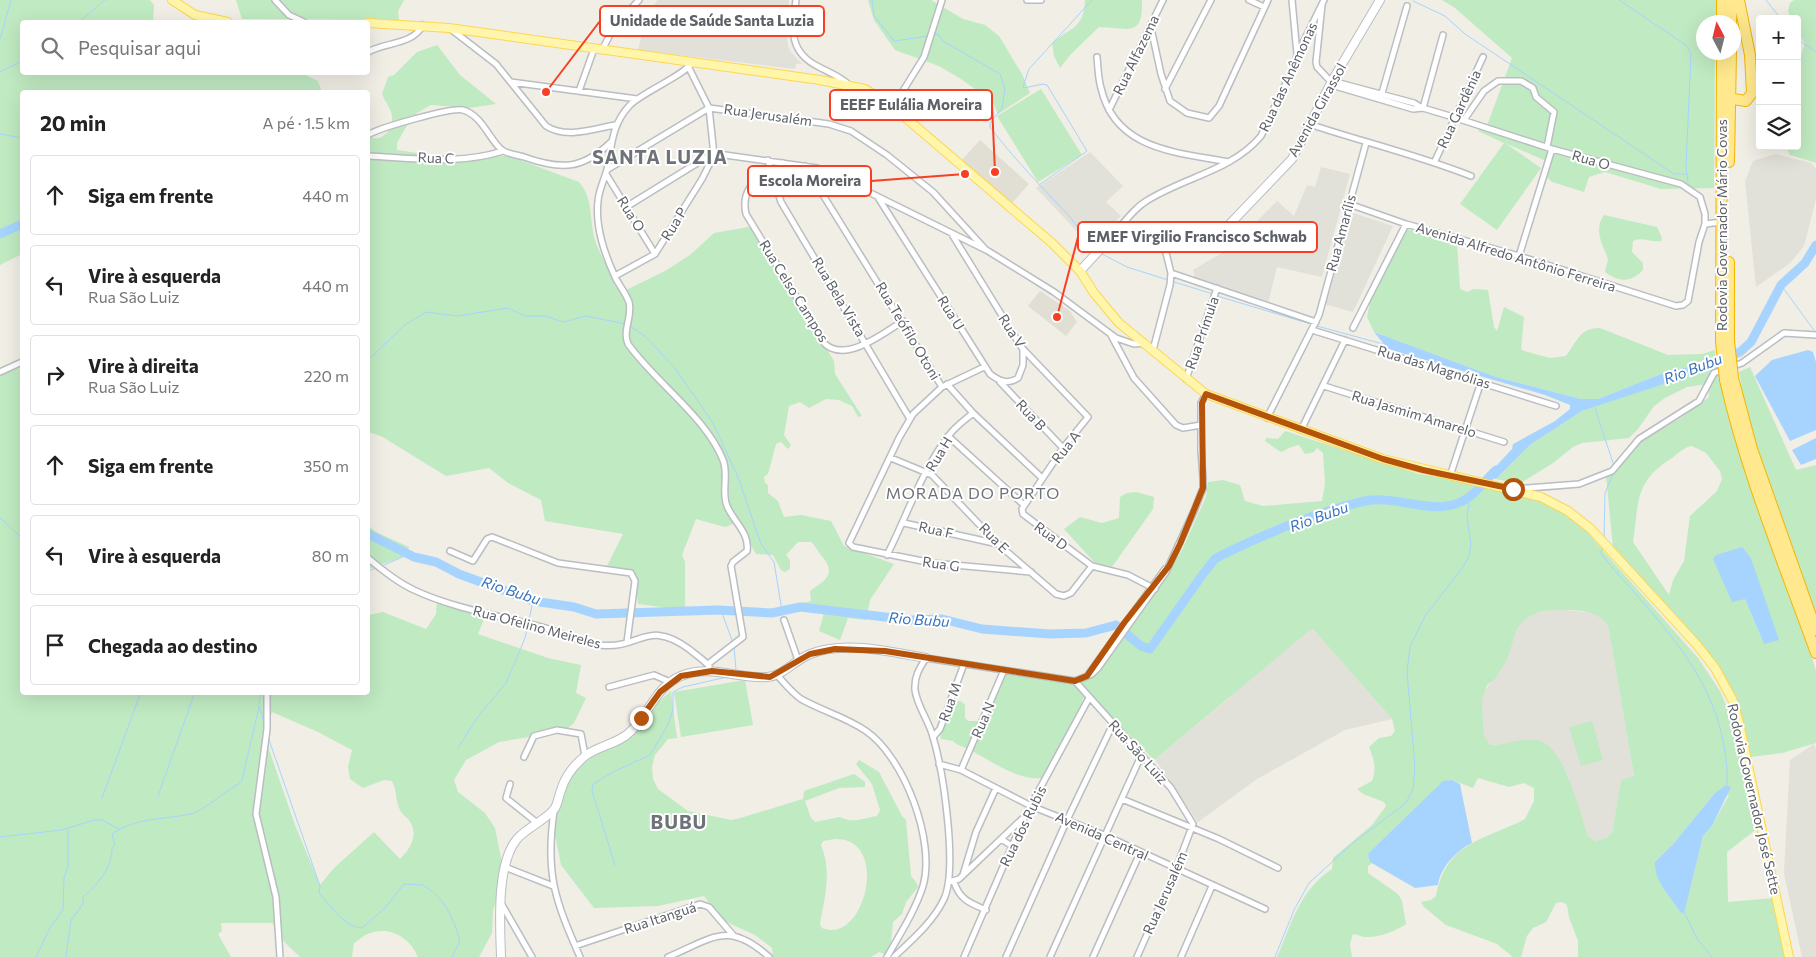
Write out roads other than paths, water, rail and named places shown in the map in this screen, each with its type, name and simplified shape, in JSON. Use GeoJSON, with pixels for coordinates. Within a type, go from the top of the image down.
{"type":"FeatureCollection","features":[{"type":"Feature","properties":{"kind":"highway"},"geometry":{"type":"LineString","coordinates":[[1724,60],[1725,96],[1731,100],[1746,100],[1752,94],[1749,47],[1739,0]]}},
{"type":"Feature","properties":{"kind":"highway"},"geometry":{"type":"LineString","coordinates":[[1725,15],[1726,1]]}},
{"type":"Feature","properties":{"kind":"highway"},"geometry":{"type":"LineString","coordinates":[[1726,1],[1730,15]]}},
{"type":"Feature","properties":{"kind":"highway","name":"Rodovia Governador Mário Covas"},"geometry":{"type":"LineString","coordinates":[[1724,60],[1722,222],[1725,341],[1729,379],[1743,444],[1816,653]]}},
{"type":"Feature","properties":{"kind":"highway","name":"Rodovia Governador Mário Covas"},"geometry":{"type":"LineString","coordinates":[[1725,341],[1731,60]]}},
{"type":"Feature","properties":{"kind":"highway","name":"Rodovia Governador Mário Covas"},"geometry":{"type":"LineString","coordinates":[[1729,379],[1816,630]]}},
{"type":"Feature","properties":{"kind":"main road"},"geometry":{"type":"LineString","coordinates":[[172,0],[195,15],[219,20]]}},
{"type":"Feature","properties":{"kind":"main road","name":"Rodovia Governador José Sette"},"geometry":{"type":"LineString","coordinates":[[370,24],[423,25],[449,28],[691,65],[849,85],[873,93],[1052,242],[1080,271],[1094,293],[1119,322],[1206,394],[1267,418],[1383,459],[1513,489],[1558,505],[1591,529],[1680,626],[1715,668],[1733,701],[1740,723],[1789,957]]}},
{"type":"Feature","properties":{"kind":"street"},"geometry":{"type":"LineString","coordinates":[[275,0],[289,15],[300,20]]}},
{"type":"Feature","properties":{"kind":"street"},"geometry":{"type":"LineString","coordinates":[[579,91],[598,50],[614,27],[639,0]]}},
{"type":"Feature","properties":{"kind":"street"},"geometry":{"type":"LineString","coordinates":[[796,0],[793,31],[798,50],[808,61],[842,78],[849,85]]}},
{"type":"Feature","properties":{"kind":"street"},"geometry":{"type":"LineString","coordinates":[[893,108],[920,65],[942,0]]}},
{"type":"Feature","properties":{"kind":"street"},"geometry":{"type":"LineString","coordinates":[[1027,0],[1041,0]]}},
{"type":"Feature","properties":{"kind":"street","name":"Rua Alfazema"},"geometry":{"type":"LineString","coordinates":[[1109,110],[1151,28],[1163,0]]}},
{"type":"Feature","properties":{"kind":"street"},"geometry":{"type":"LineString","coordinates":[[1165,89],[1211,0]]}},
{"type":"Feature","properties":{"kind":"street"},"geometry":{"type":"LineString","coordinates":[[1249,0],[1264,7]]}},
{"type":"Feature","properties":{"kind":"street"},"geometry":{"type":"LineString","coordinates":[[1151,28],[1165,89],[1174,106],[1204,119],[1214,114],[1268,0]]}},
{"type":"Feature","properties":{"kind":"street"},"geometry":{"type":"LineString","coordinates":[[1292,0],[1297,55]]}},
{"type":"Feature","properties":{"kind":"street","name":"Avenida Girassol"},"geometry":{"type":"LineString","coordinates":[[1106,244],[1165,249],[1198,246],[1226,228],[1292,159],[1308,124],[1380,0]]}},
{"type":"Feature","properties":{"kind":"street"},"geometry":{"type":"LineString","coordinates":[[1323,2],[1317,67],[1335,86],[1412,109],[1423,108]]}},
{"type":"Feature","properties":{"kind":"street","name":"Rua das Anêmonas"},"geometry":{"type":"LineString","coordinates":[[1080,271],[1091,257],[1148,200],[1228,162],[1247,150],[1261,136],[1323,2]]}},
{"type":"Feature","properties":{"kind":"street"},"geometry":{"type":"LineString","coordinates":[[1382,93],[1407,6]]}},
{"type":"Feature","properties":{"kind":"street"},"geometry":{"type":"LineString","coordinates":[[370,51],[388,44],[406,40],[417,34],[423,25]]}},
{"type":"Feature","properties":{"kind":"street"},"geometry":{"type":"LineString","coordinates":[[449,28],[496,64],[546,126],[557,132],[574,132],[615,125]]}},
{"type":"Feature","properties":{"kind":"street"},"geometry":{"type":"LineString","coordinates":[[1423,108],[1443,35]]}},
{"type":"Feature","properties":{"kind":"street","name":"Rua Gardênia"},"geometry":{"type":"LineString","coordinates":[[1435,161],[1453,117],[1461,108],[1483,56]]}},
{"type":"Feature","properties":{"kind":"street"},"geometry":{"type":"LineString","coordinates":[[1097,57],[1101,89],[1109,110],[1130,134],[1150,146],[1228,162]]}},
{"type":"Feature","properties":{"kind":"street"},"geometry":{"type":"LineString","coordinates":[[710,668],[744,634],[736,603],[732,564],[748,548],[745,535],[725,502],[724,461],[695,419],[628,344],[626,332],[628,301],[615,276],[602,241],[598,221],[598,200],[607,171],[615,125],[637,99],[691,65],[709,108],[714,154]]}},
{"type":"Feature","properties":{"kind":"street"},"geometry":{"type":"LineString","coordinates":[[1332,81],[1382,93],[1414,103],[1423,108]]}},
{"type":"Feature","properties":{"kind":"street"},"geometry":{"type":"LineString","coordinates":[[1464,120],[1484,91],[1498,81],[1521,81],[1533,88],[1536,97],[1554,112],[1549,148],[1519,256]]}},
{"type":"Feature","properties":{"kind":"street"},"geometry":{"type":"LineString","coordinates":[[512,82],[637,99]]}},
{"type":"Feature","properties":{"kind":"street","name":"Rua Jerusalém"},"geometry":{"type":"LineString","coordinates":[[607,171],[709,108],[829,124],[850,131],[887,155],[932,192],[988,251]]}},
{"type":"Feature","properties":{"kind":"street","name":"Rua O"},"geometry":{"type":"LineString","coordinates":[[1423,108],[1549,148],[1688,188],[1700,197],[1703,204],[1705,224],[1699,242],[1689,298],[1683,305]]}},
{"type":"Feature","properties":{"kind":"street"},"geometry":{"type":"LineString","coordinates":[[370,134],[458,109],[473,115],[503,151],[547,164],[569,166],[592,158],[612,142]]}},
{"type":"Feature","properties":{"kind":"street"},"geometry":{"type":"LineString","coordinates":[[1308,124],[1366,143],[1435,161],[1471,176]]}},
{"type":"Feature","properties":{"kind":"street","name":"Rua Amarílis"},"geometry":{"type":"LineString","coordinates":[[1267,418],[1314,326],[1366,143]]}},
{"type":"Feature","properties":{"kind":"street","name":"Rua C"},"geometry":{"type":"LineString","coordinates":[[370,156],[459,160],[503,151]]}},
{"type":"Feature","properties":{"kind":"street"},"geometry":{"type":"LineString","coordinates":[[626,207],[714,154],[724,153],[805,166],[832,174],[879,199],[988,251],[1054,292],[1110,334],[1130,343],[1144,343]]}},
{"type":"Feature","properties":{"kind":"street","name":"Rua P"},"geometry":{"type":"LineString","coordinates":[[615,276],[655,254],[702,179],[714,154]]}},
{"type":"Feature","properties":{"kind":"street","name":"Rua Bela Vista"},"geometry":{"type":"LineString","coordinates":[[768,160],[781,202],[910,419]]}},
{"type":"Feature","properties":{"kind":"street"},"geometry":{"type":"LineString","coordinates":[[772,172],[783,163]]}},
{"type":"Feature","properties":{"kind":"street","name":"Rua Teófilo Otoni"},"geometry":{"type":"LineString","coordinates":[[805,166],[819,191],[903,321],[942,387],[910,419],[849,541],[853,547]]}},
{"type":"Feature","properties":{"kind":"street","name":"Rua O"},"geometry":{"type":"LineString","coordinates":[[607,171],[626,207],[655,254]]}},
{"type":"Feature","properties":{"kind":"street","name":"Rua Celso Campos"},"geometry":{"type":"LineString","coordinates":[[772,172],[760,176],[748,188],[744,204],[748,219],[825,344],[838,350],[867,344],[903,321]]}},
{"type":"Feature","properties":{"kind":"street","name":"Rua U"},"geometry":{"type":"LineString","coordinates":[[879,199],[984,367],[999,381]]}},
{"type":"Feature","properties":{"kind":"street","name":"Avenida Alfredo Antônio Ferreira"},"geometry":{"type":"LineString","coordinates":[[1349,204],[1406,224],[1519,256],[1676,306],[1683,305]]}},
{"type":"Feature","properties":{"kind":"street"},"geometry":{"type":"LineString","coordinates":[[1705,224],[1722,222]]}},
{"type":"Feature","properties":{"kind":"street"},"geometry":{"type":"LineString","coordinates":[[1353,328],[1406,224]]}},
{"type":"Feature","properties":{"kind":"street","name":"Rua V"},"geometry":{"type":"LineString","coordinates":[[954,236],[1022,348],[1087,413]]}},
{"type":"Feature","properties":{"kind":"street"},"geometry":{"type":"LineString","coordinates":[[1153,350],[1170,285],[1171,275],[1165,249]]}},
{"type":"Feature","properties":{"kind":"street","name":"Rua das Magnólias"},"geometry":{"type":"LineString","coordinates":[[1171,275],[1314,326],[1345,340],[1556,406]]}},
{"type":"Feature","properties":{"kind":"street","name":"Rua Prímula"},"geometry":{"type":"LineString","coordinates":[[1186,379],[1215,292]]}},
{"type":"Feature","properties":{"kind":"street"},"geometry":{"type":"LineString","coordinates":[[1513,489],[1579,484],[1605,475],[1616,467],[1638,439],[1699,401],[1714,373],[1742,363],[1784,333],[1816,335]]}},
{"type":"Feature","properties":{"kind":"street"},"geometry":{"type":"LineString","coordinates":[[1110,334],[1134,378],[1176,425],[1184,428],[1201,425]]}},
{"type":"Feature","properties":{"kind":"street"},"geometry":{"type":"LineString","coordinates":[[1301,430],[1345,340]]}},
{"type":"Feature","properties":{"kind":"street"},"geometry":{"type":"LineString","coordinates":[[999,381],[1014,380],[1020,374],[1022,348]]}},
{"type":"Feature","properties":{"kind":"street"},"geometry":{"type":"LineString","coordinates":[[0,372],[20,363]]}},
{"type":"Feature","properties":{"kind":"street"},"geometry":{"type":"LineString","coordinates":[[942,387],[984,367]]}},
{"type":"Feature","properties":{"kind":"street","name":"Rua B"},"geometry":{"type":"LineString","coordinates":[[999,381],[1063,448]]}},
{"type":"Feature","properties":{"kind":"street"},"geometry":{"type":"LineString","coordinates":[[1450,476],[1482,382]]}},
{"type":"Feature","properties":{"kind":"street"},"geometry":{"type":"LineString","coordinates":[[948,384],[973,413],[1042,478]]}},
{"type":"Feature","properties":{"kind":"street","name":"Rua Jasmim Amarelo"},"geometry":{"type":"LineString","coordinates":[[1324,386],[1504,442]]}},
{"type":"Feature","properties":{"kind":"street"},"geometry":{"type":"LineString","coordinates":[[580,957],[558,905],[553,886],[550,842],[555,809],[566,778],[585,756],[625,737],[631,732],[660,692],[670,682],[690,673],[710,668],[762,677],[777,675],[798,660],[821,651],[844,649],[885,651],[1075,681],[1087,676],[1098,668],[1124,623],[1169,566],[1194,511],[1203,488],[1201,425],[1202,400],[1206,394]]}},
{"type":"Feature","properties":{"kind":"street","name":"Rua H"},"geometry":{"type":"LineString","coordinates":[[887,555],[927,472],[948,436],[973,413]]}},
{"type":"Feature","properties":{"kind":"street","name":"Rua A"},"geometry":{"type":"LineString","coordinates":[[1024,505],[1063,448],[1087,420],[1087,413]]}},
{"type":"Feature","properties":{"kind":"street","name":"Rua D"},"geometry":{"type":"LineString","coordinates":[[948,436],[1024,505],[1021,511],[1024,516],[1092,566],[1128,575],[1153,588]]}},
{"type":"Feature","properties":{"kind":"street","name":"Rua E"},"geometry":{"type":"LineString","coordinates":[[891,458],[927,472],[945,486],[998,544],[1056,594],[1064,596],[1071,593],[1092,566]]}},
{"type":"Feature","properties":{"kind":"street","name":"Rua F"},"geometry":{"type":"LineString","coordinates":[[904,523],[998,544]]}},
{"type":"Feature","properties":{"kind":"street"},"geometry":{"type":"LineString","coordinates":[[450,551],[473,561],[487,539],[492,537],[558,563],[631,573],[634,581],[627,642]]}},
{"type":"Feature","properties":{"kind":"street","name":"Rua G"},"geometry":{"type":"LineString","coordinates":[[853,547],[887,555],[979,569],[1030,572]]}},
{"type":"Feature","properties":{"kind":"street","name":"Rua Ofelino Meireles"},"geometry":{"type":"LineString","coordinates":[[370,560],[396,580],[414,590],[458,606],[551,629],[591,643],[612,645],[648,636],[666,635],[676,640],[710,668]]}},
{"type":"Feature","properties":{"kind":"street"},"geometry":{"type":"LineString","coordinates":[[1118,636],[1129,627],[1153,588]]}},
{"type":"Feature","properties":{"kind":"street"},"geometry":{"type":"LineString","coordinates":[[784,620],[798,660]]}},
{"type":"Feature","properties":{"kind":"street"},"geometry":{"type":"LineString","coordinates":[[926,658],[917,673],[915,689],[933,737],[939,764],[952,882],[966,902],[986,910]]}},
{"type":"Feature","properties":{"kind":"street","name":"Rua M"},"geometry":{"type":"LineString","coordinates":[[933,737],[940,729],[964,664]]}},
{"type":"Feature","properties":{"kind":"street","name":"Rua N"},"geometry":{"type":"LineString","coordinates":[[961,770],[1004,670]]}},
{"type":"Feature","properties":{"kind":"street"},"geometry":{"type":"LineString","coordinates":[[609,686],[654,675],[670,682]]}},
{"type":"Feature","properties":{"kind":"street"},"geometry":{"type":"LineString","coordinates":[[777,675],[802,699],[865,730],[874,738],[892,759],[919,821],[925,847],[926,873],[912,913],[887,957]]}},
{"type":"Feature","properties":{"kind":"street","name":"Rua São Luiz"},"geometry":{"type":"LineString","coordinates":[[1075,681],[1171,788],[1192,820],[1192,829]]}},
{"type":"Feature","properties":{"kind":"street"},"geometry":{"type":"LineString","coordinates":[[267,695],[267,728],[256,814],[276,897],[280,957]]}},
{"type":"Feature","properties":{"kind":"street","name":"Rua dos Rubis"},"geometry":{"type":"LineString","coordinates":[[964,957],[986,910],[1025,816],[1089,698]]}},
{"type":"Feature","properties":{"kind":"street"},"geometry":{"type":"LineString","coordinates":[[1006,957],[1067,820],[1113,724]]}},
{"type":"Feature","properties":{"kind":"street"},"geometry":{"type":"LineString","coordinates":[[524,757],[534,736],[557,730],[581,734],[585,756]]}},
{"type":"Feature","properties":{"kind":"street"},"geometry":{"type":"LineString","coordinates":[[1050,957],[1141,756]]}},
{"type":"Feature","properties":{"kind":"street","name":"Avenida Central"},"geometry":{"type":"LineString","coordinates":[[939,764],[961,770],[1031,806],[1104,835],[1265,909]]}},
{"type":"Feature","properties":{"kind":"street"},"geometry":{"type":"LineString","coordinates":[[510,784],[506,798],[536,822]]}},
{"type":"Feature","properties":{"kind":"street"},"geometry":{"type":"LineString","coordinates":[[962,876],[976,832],[996,788]]}},
{"type":"Feature","properties":{"kind":"street"},"geometry":{"type":"LineString","coordinates":[[1122,799],[1278,868]]}},
{"type":"Feature","properties":{"kind":"street"},"geometry":{"type":"LineString","coordinates":[[501,957],[501,903],[505,867],[516,840],[536,822],[555,809]]}},
{"type":"Feature","properties":{"kind":"street"},"geometry":{"type":"LineString","coordinates":[[894,957],[921,931],[937,911],[952,882],[962,876],[1025,816]]}},
{"type":"Feature","properties":{"kind":"street","name":"Rua Jerusalém"},"geometry":{"type":"LineString","coordinates":[[1137,957],[1192,829]]}},
{"type":"Feature","properties":{"kind":"street"},"geometry":{"type":"LineString","coordinates":[[1001,839],[1012,846]]}},
{"type":"Feature","properties":{"kind":"street"},"geometry":{"type":"LineString","coordinates":[[1093,957],[1140,853]]}},
{"type":"Feature","properties":{"kind":"street"},"geometry":{"type":"LineString","coordinates":[[505,867],[553,886]]}},
{"type":"Feature","properties":{"kind":"street"},"geometry":{"type":"LineString","coordinates":[[1180,957],[1212,886]]}},
{"type":"Feature","properties":{"kind":"street"},"geometry":{"type":"LineString","coordinates":[[501,903],[532,957]]}},
{"type":"Feature","properties":{"kind":"street","name":"Rua Itanguá"},"geometry":{"type":"LineString","coordinates":[[576,946],[700,904],[709,907],[733,934]]}},
{"type":"Feature","properties":{"kind":"street"},"geometry":{"type":"LineString","coordinates":[[668,957],[716,937],[733,934],[751,942],[769,957]]}},
{"type":"Feature","properties":{"kind":"water"},"geometry":{"type":"Polygon","coordinates":[[[1374,332],[1496,377],[1581,399],[1598,399],[1666,372],[1716,360],[1721,361],[1718,366],[1582,411],[1530,445],[1496,479],[1486,477],[1512,449],[1513,444],[1555,421],[1570,409],[1570,405],[1545,395],[1388,349],[1374,332]]]}},
{"type":"Feature","properties":{"kind":"water"},"geometry":{"type":"Polygon","coordinates":[[[1808,350],[1813,352],[1816,362],[1816,430],[1790,441],[1755,376],[1772,360],[1808,350]]]}},
{"type":"Feature","properties":{"kind":"water"},"geometry":{"type":"Polygon","coordinates":[[[1816,438],[1816,459],[1801,465],[1792,450],[1816,438]]]}},
{"type":"Feature","properties":{"kind":"water"},"geometry":{"type":"Polygon","coordinates":[[[1742,547],[1751,558],[1779,640],[1764,644],[1745,599],[1732,602],[1713,559],[1716,555],[1742,547]]]}},
{"type":"Feature","properties":{"kind":"water"},"geometry":{"type":"Polygon","coordinates":[[[1452,780],[1460,784],[1472,843],[1450,860],[1442,872],[1438,885],[1415,888],[1370,862],[1368,854],[1443,781],[1452,780]]]}},
{"type":"Feature","properties":{"kind":"water"},"geometry":{"type":"Polygon","coordinates":[[[1726,785],[1731,787],[1712,826],[1703,836],[1685,910],[1683,913],[1680,912],[1657,876],[1655,862],[1674,843],[1714,794],[1726,785]]]}},
{"type":"Feature","properties":{"kind":"waterway"},"geometry":{"type":"LineString","coordinates":[[0,39],[11,0]]}},
{"type":"Feature","properties":{"kind":"waterway"},"geometry":{"type":"LineString","coordinates":[[81,20],[105,0]]}},
{"type":"Feature","properties":{"kind":"waterway"},"geometry":{"type":"LineString","coordinates":[[872,0],[874,16],[894,41],[929,36]]}},
{"type":"Feature","properties":{"kind":"waterway"},"geometry":{"type":"LineString","coordinates":[[1039,185],[1087,151],[1047,85],[1023,87],[1029,69],[1092,0]]}},
{"type":"Feature","properties":{"kind":"waterway"},"geometry":{"type":"LineString","coordinates":[[1619,0],[1686,45],[1691,53],[1686,167],[1688,182]]}},
{"type":"Feature","properties":{"kind":"waterway"},"geometry":{"type":"LineString","coordinates":[[1766,0],[1778,15]]}},
{"type":"Feature","properties":{"kind":"waterway"},"geometry":{"type":"LineString","coordinates":[[1413,1],[1445,16],[1465,34],[1674,174],[1687,174]]}},
{"type":"Feature","properties":{"kind":"waterway"},"geometry":{"type":"LineString","coordinates":[[933,35],[938,34],[943,41],[1000,74],[1005,89],[1002,108],[990,123],[990,127],[1095,248]]}},
{"type":"Feature","properties":{"kind":"waterway"},"geometry":{"type":"LineString","coordinates":[[1801,42],[1816,52]]}},
{"type":"Feature","properties":{"kind":"waterway"},"geometry":{"type":"LineString","coordinates":[[0,72],[20,62]]}},
{"type":"Feature","properties":{"kind":"waterway"},"geometry":{"type":"LineString","coordinates":[[0,134],[20,138]]}},
{"type":"Feature","properties":{"kind":"waterway","name":"Rio Bubu"},"geometry":{"type":"LineString","coordinates":[[0,234],[20,225]]}},
{"type":"Feature","properties":{"kind":"waterway","name":"Rio Bubu"},"geometry":{"type":"LineString","coordinates":[[1725,358],[1740,352],[1751,342],[1781,285],[1805,263],[1816,245]]}},
{"type":"Feature","properties":{"kind":"waterway"},"geometry":{"type":"LineString","coordinates":[[1100,253],[1127,267],[1168,280]]}},
{"type":"Feature","properties":{"kind":"waterway"},"geometry":{"type":"LineString","coordinates":[[1171,281],[1213,294]]}},
{"type":"Feature","properties":{"kind":"waterway"},"geometry":{"type":"LineString","coordinates":[[1781,285],[1816,333]]}},
{"type":"Feature","properties":{"kind":"waterway"},"geometry":{"type":"LineString","coordinates":[[1217,296],[1311,324]]}},
{"type":"Feature","properties":{"kind":"waterway","name":"Rio Bubu"},"geometry":{"type":"LineString","coordinates":[[370,358],[405,325],[426,312],[457,316],[508,308],[525,316],[545,316],[563,322],[586,316],[626,324]]}},
{"type":"Feature","properties":{"kind":"waterway","name":"Rio Bubu"},"geometry":{"type":"LineString","coordinates":[[630,326],[646,337],[674,367],[713,423],[738,477],[761,544],[774,562],[782,611]]}},
{"type":"Feature","properties":{"kind":"waterway"},"geometry":{"type":"LineString","coordinates":[[1317,326],[1383,344]]}},
{"type":"Feature","properties":{"kind":"waterway"},"geometry":{"type":"LineString","coordinates":[[1595,408],[1614,466]]}},
{"type":"Feature","properties":{"kind":"waterway","name":"Rio Bubu"},"geometry":{"type":"LineString","coordinates":[[370,535],[414,557],[436,562],[459,574],[533,601],[574,607],[596,614],[718,610],[772,613],[800,607],[911,620],[942,619],[982,629],[1050,634],[1086,633],[1116,625],[1141,646],[1150,649],[1203,574],[1215,559],[1222,555],[1292,524],[1328,511],[1365,501],[1391,501],[1432,507],[1457,503],[1473,494],[1496,470]]}},
{"type":"Feature","properties":{"kind":"waterway"},"geometry":{"type":"LineString","coordinates":[[1604,539],[1605,493],[1614,472]]}},
{"type":"Feature","properties":{"kind":"waterway"},"geometry":{"type":"LineString","coordinates":[[1275,957],[1294,910],[1309,883],[1354,842],[1406,803],[1413,789],[1415,767],[1407,672],[1410,647],[1425,616],[1463,567],[1469,556],[1471,545],[1467,517],[1470,497]]}},
{"type":"Feature","properties":{"kind":"waterway"},"geometry":{"type":"LineString","coordinates":[[0,518],[20,536]]}},
{"type":"Feature","properties":{"kind":"waterway"},"geometry":{"type":"LineString","coordinates":[[1602,548],[1601,553],[1606,560],[1678,646],[1694,668],[1707,692],[1717,718],[1724,746],[1727,784]]}},
{"type":"Feature","properties":{"kind":"waterway"},"geometry":{"type":"LineString","coordinates":[[382,566],[409,554]]}},
{"type":"Feature","properties":{"kind":"waterway"},"geometry":{"type":"LineString","coordinates":[[370,570],[376,568]]}},
{"type":"Feature","properties":{"kind":"waterway"},"geometry":{"type":"LineString","coordinates":[[529,620],[533,601]]}},
{"type":"Feature","properties":{"kind":"waterway"},"geometry":{"type":"LineString","coordinates":[[721,610],[733,643]]}},
{"type":"Feature","properties":{"kind":"waterway"},"geometry":{"type":"LineString","coordinates":[[458,748],[477,718],[506,683],[525,638],[528,624]]}},
{"type":"Feature","properties":{"kind":"waterway"},"geometry":{"type":"LineString","coordinates":[[734,647],[736,670]]}},
{"type":"Feature","properties":{"kind":"waterway"},"geometry":{"type":"LineString","coordinates":[[615,865],[592,791],[593,784],[613,772],[650,755],[668,725],[673,710],[673,692],[683,687],[727,677]]}},
{"type":"Feature","properties":{"kind":"waterway"},"geometry":{"type":"LineString","coordinates":[[102,798],[140,695]]}},
{"type":"Feature","properties":{"kind":"waterway"},"geometry":{"type":"LineString","coordinates":[[158,796],[194,695]]}},
{"type":"Feature","properties":{"kind":"waterway"},"geometry":{"type":"LineString","coordinates":[[259,703],[260,695]]}},
{"type":"Feature","properties":{"kind":"waterway"},"geometry":{"type":"LineString","coordinates":[[259,705],[264,723]]}},
{"type":"Feature","properties":{"kind":"waterway"},"geometry":{"type":"LineString","coordinates":[[66,957],[71,920],[83,904],[83,897],[93,888],[107,869],[112,855],[112,848],[115,845],[112,834],[141,822],[190,814],[239,784],[242,780],[259,707]]}},
{"type":"Feature","properties":{"kind":"waterway"},"geometry":{"type":"LineString","coordinates":[[268,737],[320,886],[319,893],[343,920],[355,927],[362,928],[385,908],[404,884],[423,885],[442,902],[455,925],[460,941],[452,957]]}},
{"type":"Feature","properties":{"kind":"waterway"},"geometry":{"type":"LineString","coordinates":[[0,837],[62,830],[94,820],[102,820],[119,829]]}},
{"type":"Feature","properties":{"kind":"waterway"},"geometry":{"type":"LineString","coordinates":[[36,957],[50,928],[63,910],[64,878],[68,866],[68,829]]}},
{"type":"Feature","properties":{"kind":"waterway"},"geometry":{"type":"LineString","coordinates":[[1684,912],[1697,939],[1712,957]]}},
{"type":"Feature","properties":{"kind":"place","name":"Unidade de Saúde Santa Luzia"},"geometry":{"type":"Point","coordinates":[546,92]}},
{"type":"Feature","properties":{"kind":"place","name":"EEEF Eulália Moreira"},"geometry":{"type":"Point","coordinates":[995,172]}},
{"type":"Feature","properties":{"kind":"place","name":"Escola Moreira"},"geometry":{"type":"Point","coordinates":[965,174]}},
{"type":"Feature","properties":{"kind":"place","name":"EMEF Virgilio Francisco Schwab"},"geometry":{"type":"Point","coordinates":[1057,317]}},
{"type":"Feature","properties":{"kind":"district","name":"SANTA LUZIA"},"geometry":{"type":"Point","coordinates":[660,157]}},
{"type":"Feature","properties":{"kind":"district","name":"MORADA DO PORTO"},"geometry":{"type":"Point","coordinates":[973,493]}},
{"type":"Feature","properties":{"kind":"district","name":"BUBU"},"geometry":{"type":"Point","coordinates":[679,822]}}]}
